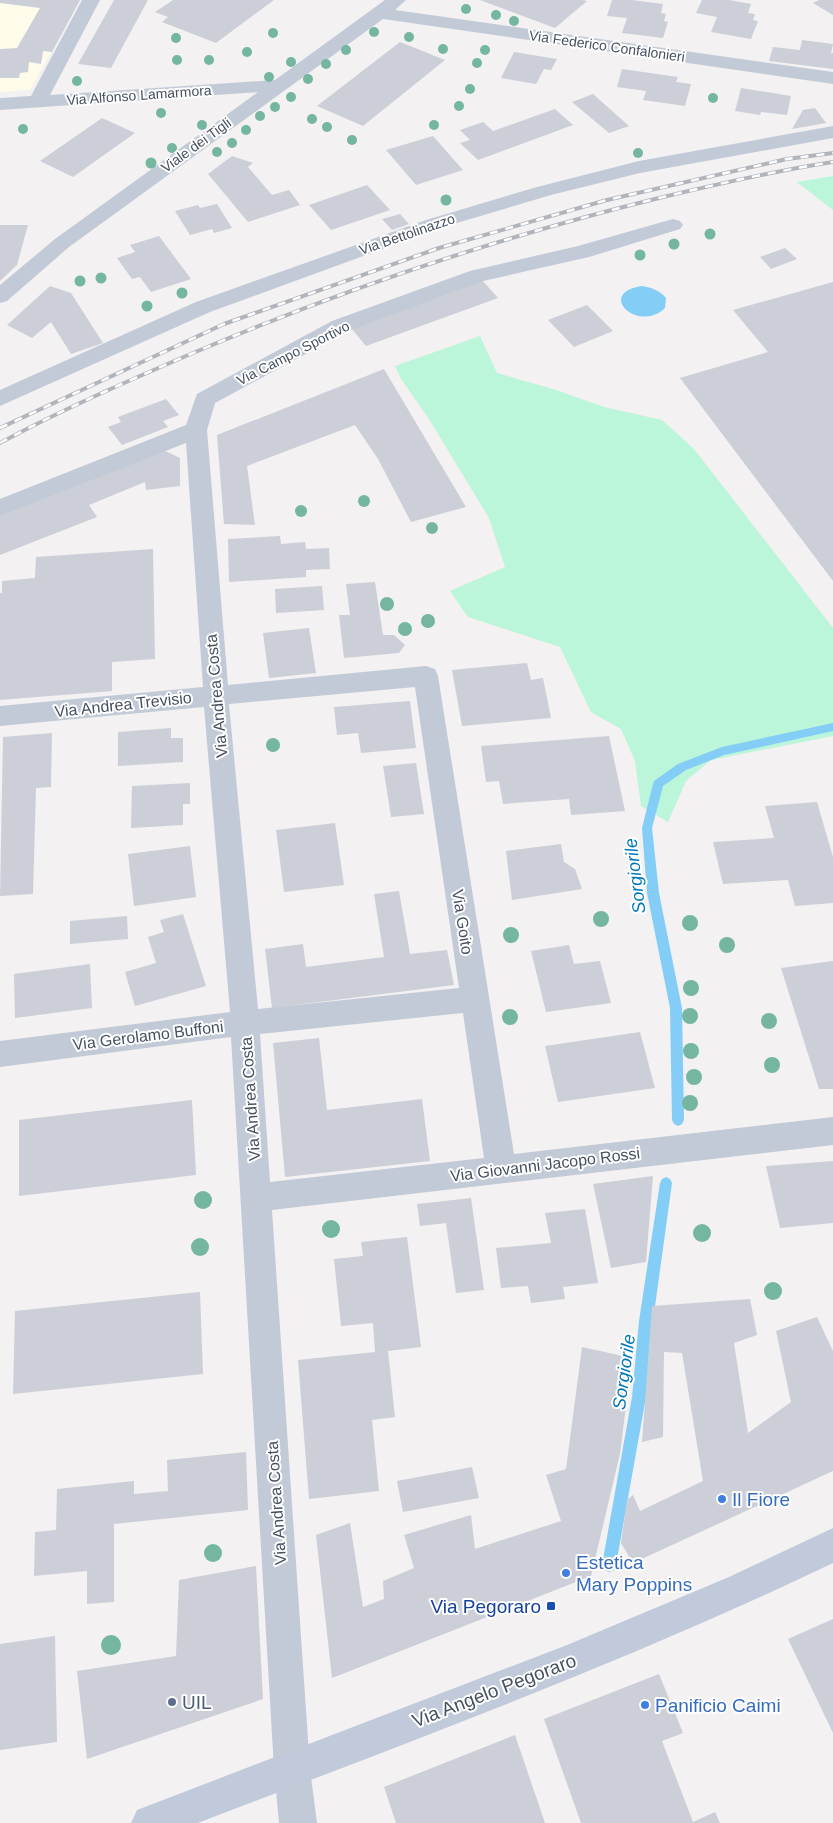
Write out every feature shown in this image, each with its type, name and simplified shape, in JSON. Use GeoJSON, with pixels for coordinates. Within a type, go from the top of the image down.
{"type":"FeatureCollection","features":[{"type":"Feature","properties":{"kind":"street"},"geometry":{"type":"LineString","coordinates":[[37,102],[91,0]]}},
{"type":"Feature","properties":{"kind":"street","name":"Viale dei Tigli"},"geometry":{"type":"LineString","coordinates":[[0,296],[62,244],[397,0]]}},
{"type":"Feature","properties":{"kind":"street","name":"Via Federico Confalonieri"},"geometry":{"type":"LineString","coordinates":[[381,13],[833,78]]}},
{"type":"Feature","properties":{"kind":"street","name":"Via Alfonso Lamarmora"},"geometry":{"type":"LineString","coordinates":[[0,104],[278,85]]}},
{"type":"Feature","properties":{"kind":"street","name":"Via Bettolinazzo"},"geometry":{"type":"LineString","coordinates":[[0,399],[203,307],[433,224],[544,191],[639,166],[833,132]]}},
{"type":"Feature","properties":{"kind":"street","name":"Via Campo Sportivo"},"geometry":{"type":"LineString","coordinates":[[196,430],[205,399],[340,326],[477,276],[582,252],[673,225]]}},
{"type":"Feature","properties":{"kind":"street"},"geometry":{"type":"LineString","coordinates":[[0,508],[196,430]]}},
{"type":"Feature","properties":{"kind":"street","name":"Via Andrea Costa"},"geometry":{"type":"LineString","coordinates":[[196,430],[216,695],[245,1023],[292,1769],[298,1823]]}},
{"type":"Feature","properties":{"kind":"street","name":"Via Andrea Trevisio"},"geometry":{"type":"LineString","coordinates":[[0,716],[426,676]]}},
{"type":"Feature","properties":{"kind":"street","name":"Via Goito"},"geometry":{"type":"LineString","coordinates":[[426,676],[501,1168]]}},
{"type":"Feature","properties":{"kind":"street","name":"Via Gerolamo Buffoni"},"geometry":{"type":"LineString","coordinates":[[0,1054],[245,1023],[475,999]]}},
{"type":"Feature","properties":{"kind":"street","name":"Via Giovanni Jacopo Rossi"},"geometry":{"type":"LineString","coordinates":[[257,1198],[501,1168],[833,1131]]}},
{"type":"Feature","properties":{"kind":"street","name":"Via Angelo Pegoraro"},"geometry":{"type":"LineString","coordinates":[[150,1823],[569,1662],[741,1589],[833,1545]]}},
{"type":"Feature","properties":{"kind":"shaded area"},"geometry":{"type":"Polygon","coordinates":[[[0,0],[80,0],[30,90],[0,92],[0,0]]]}},
{"type":"Feature","properties":{"kind":"green space"},"geometry":{"type":"Polygon","coordinates":[[[833,176],[833,210],[797,182],[833,176]]]}},
{"type":"Feature","properties":{"kind":"green space"},"geometry":{"type":"Polygon","coordinates":[[[480,336],[497,373],[553,389],[604,407],[662,420],[694,449],[833,628],[833,736],[711,760],[686,781],[668,822],[641,806],[635,761],[621,729],[591,712],[560,647],[468,617],[450,591],[505,567],[489,518],[429,419],[401,379],[395,366],[480,336]]]}},
{"type":"Feature","properties":{"kind":"water"},"geometry":{"type":"Polygon","coordinates":[[[642,286],[661,293],[666,298],[665,308],[654,315],[643,317],[633,314],[626,309],[622,303],[622,296],[628,290],[642,286]]]}},
{"type":"Feature","properties":{"kind":"building"},"geometry":{"type":"Polygon","coordinates":[[[0,0],[80,0],[52,52],[43,51],[41,64],[29,62],[28,72],[20,73],[19,78],[0,78],[0,49],[17,48],[40,8],[0,3],[0,0]]]}},
{"type":"Feature","properties":{"kind":"building"},"geometry":{"type":"Polygon","coordinates":[[[114,0],[148,0],[111,68],[78,64],[114,0]]]}},
{"type":"Feature","properties":{"kind":"building"},"geometry":{"type":"Polygon","coordinates":[[[173,0],[274,0],[216,43],[162,22],[168,17],[155,12],[173,0]]]}},
{"type":"Feature","properties":{"kind":"building"},"geometry":{"type":"Polygon","coordinates":[[[480,0],[583,0],[587,1],[555,28],[480,0]]]}},
{"type":"Feature","properties":{"kind":"building"},"geometry":{"type":"Polygon","coordinates":[[[612,0],[632,0],[663,4],[661,13],[666,14],[664,21],[668,22],[663,38],[622,33],[627,18],[607,16],[612,0]]]}},
{"type":"Feature","properties":{"kind":"building"},"geometry":{"type":"Polygon","coordinates":[[[702,0],[729,0],[751,4],[748,13],[755,14],[753,20],[758,21],[751,39],[711,32],[717,17],[696,13],[702,0]]]}},
{"type":"Feature","properties":{"kind":"building"},"geometry":{"type":"Polygon","coordinates":[[[819,0],[833,0],[833,15],[813,3],[819,0]]]}},
{"type":"Feature","properties":{"kind":"building"},"geometry":{"type":"Polygon","coordinates":[[[802,40],[833,44],[831,53],[833,53],[833,69],[769,61],[773,47],[800,50],[802,40]]]}},
{"type":"Feature","properties":{"kind":"building"},"geometry":{"type":"Polygon","coordinates":[[[400,42],[445,60],[363,126],[317,106],[400,42]]]}},
{"type":"Feature","properties":{"kind":"building"},"geometry":{"type":"Polygon","coordinates":[[[514,52],[557,59],[551,70],[544,69],[536,84],[501,78],[514,52]]]}},
{"type":"Feature","properties":{"kind":"building"},"geometry":{"type":"Polygon","coordinates":[[[622,69],[678,77],[676,82],[691,84],[685,106],[643,100],[646,91],[617,87],[622,69]]]}},
{"type":"Feature","properties":{"kind":"building"},"geometry":{"type":"Polygon","coordinates":[[[741,88],[791,96],[787,115],[761,112],[760,115],[735,111],[741,88]]]}},
{"type":"Feature","properties":{"kind":"building"},"geometry":{"type":"Polygon","coordinates":[[[593,94],[629,126],[609,133],[572,102],[593,94]]]}},
{"type":"Feature","properties":{"kind":"building"},"geometry":{"type":"Polygon","coordinates":[[[815,108],[826,123],[792,129],[803,110],[815,108]]]}},
{"type":"Feature","properties":{"kind":"building"},"geometry":{"type":"Polygon","coordinates":[[[555,109],[573,125],[478,160],[460,143],[470,140],[460,130],[483,122],[493,131],[555,109]]]}},
{"type":"Feature","properties":{"kind":"building"},"geometry":{"type":"Polygon","coordinates":[[[102,118],[135,133],[73,177],[40,161],[102,118]]]}},
{"type":"Feature","properties":{"kind":"building"},"geometry":{"type":"Polygon","coordinates":[[[433,136],[463,170],[416,185],[386,150],[433,136]]]}},
{"type":"Feature","properties":{"kind":"building"},"geometry":{"type":"Polygon","coordinates":[[[232,156],[253,163],[248,167],[272,195],[289,190],[300,205],[248,222],[208,174],[232,156]]]}},
{"type":"Feature","properties":{"kind":"building"},"geometry":{"type":"Polygon","coordinates":[[[367,185],[390,210],[331,230],[309,205],[367,185]]]}},
{"type":"Feature","properties":{"kind":"building"},"geometry":{"type":"Polygon","coordinates":[[[217,204],[232,228],[214,233],[212,229],[190,235],[175,211],[198,205],[200,208],[217,204]]]}},
{"type":"Feature","properties":{"kind":"building"},"geometry":{"type":"Polygon","coordinates":[[[400,214],[409,224],[392,230],[382,219],[400,214]]]}},
{"type":"Feature","properties":{"kind":"building"},"geometry":{"type":"Polygon","coordinates":[[[0,225],[28,225],[17,265],[0,281],[0,225]]]}},
{"type":"Feature","properties":{"kind":"building"},"geometry":{"type":"Polygon","coordinates":[[[159,236],[191,279],[151,292],[140,277],[132,279],[117,258],[135,252],[130,245],[159,236]]]}},
{"type":"Feature","properties":{"kind":"building"},"geometry":{"type":"Polygon","coordinates":[[[785,248],[797,259],[771,269],[760,257],[785,248]]]}},
{"type":"Feature","properties":{"kind":"building"},"geometry":{"type":"Polygon","coordinates":[[[482,280],[498,298],[366,346],[351,328],[482,280]]]}},
{"type":"Feature","properties":{"kind":"building"},"geometry":{"type":"Polygon","coordinates":[[[833,282],[833,581],[680,378],[768,352],[733,310],[833,282]]]}},
{"type":"Feature","properties":{"kind":"building"},"geometry":{"type":"Polygon","coordinates":[[[50,286],[71,293],[103,343],[71,354],[51,322],[32,338],[7,325],[50,286]]]}},
{"type":"Feature","properties":{"kind":"building"},"geometry":{"type":"Polygon","coordinates":[[[587,305],[613,331],[574,347],[548,320],[587,305]]]}},
{"type":"Feature","properties":{"kind":"building"},"geometry":{"type":"Polygon","coordinates":[[[384,369],[466,507],[411,522],[378,459],[355,425],[247,466],[255,525],[224,524],[217,435],[384,369]]]}},
{"type":"Feature","properties":{"kind":"building"},"geometry":{"type":"Polygon","coordinates":[[[166,399],[179,415],[163,421],[168,427],[122,445],[108,427],[121,422],[118,417],[166,399]]]}},
{"type":"Feature","properties":{"kind":"building"},"geometry":{"type":"Polygon","coordinates":[[[161,449],[180,458],[180,486],[146,490],[145,482],[89,505],[97,517],[0,555],[0,515],[161,449]]]}},
{"type":"Feature","properties":{"kind":"building"},"geometry":{"type":"Polygon","coordinates":[[[280,536],[281,544],[305,542],[306,549],[329,548],[330,569],[306,570],[306,577],[229,582],[228,539],[280,536]]]}},
{"type":"Feature","properties":{"kind":"building"},"geometry":{"type":"Polygon","coordinates":[[[153,549],[155,659],[112,662],[112,691],[0,700],[0,593],[2,593],[2,581],[35,578],[36,557],[153,549]]]}},
{"type":"Feature","properties":{"kind":"building"},"geometry":{"type":"Polygon","coordinates":[[[375,582],[383,635],[394,635],[405,645],[399,653],[344,658],[339,615],[350,615],[346,584],[375,582]]]}},
{"type":"Feature","properties":{"kind":"building"},"geometry":{"type":"Polygon","coordinates":[[[322,586],[324,610],[276,613],[275,589],[322,586]]]}},
{"type":"Feature","properties":{"kind":"building"},"geometry":{"type":"Polygon","coordinates":[[[309,628],[316,673],[269,678],[263,633],[309,628]]]}},
{"type":"Feature","properties":{"kind":"building"},"geometry":{"type":"Polygon","coordinates":[[[527,663],[531,680],[543,678],[551,718],[462,726],[452,670],[527,663]]]}},
{"type":"Feature","properties":{"kind":"building"},"geometry":{"type":"Polygon","coordinates":[[[410,701],[416,748],[361,753],[358,733],[337,735],[334,707],[410,701]]]}},
{"type":"Feature","properties":{"kind":"building"},"geometry":{"type":"Polygon","coordinates":[[[171,728],[171,738],[183,738],[183,762],[118,766],[118,732],[171,728]]]}},
{"type":"Feature","properties":{"kind":"building"},"geometry":{"type":"Polygon","coordinates":[[[52,733],[51,787],[36,788],[33,894],[0,896],[3,737],[52,733]]]}},
{"type":"Feature","properties":{"kind":"building"},"geometry":{"type":"Polygon","coordinates":[[[609,736],[625,811],[571,815],[569,799],[503,804],[499,781],[486,782],[481,746],[609,736]]]}},
{"type":"Feature","properties":{"kind":"building"},"geometry":{"type":"Polygon","coordinates":[[[416,763],[424,814],[391,817],[383,766],[416,763]]]}},
{"type":"Feature","properties":{"kind":"building"},"geometry":{"type":"Polygon","coordinates":[[[190,783],[190,804],[183,804],[183,825],[131,828],[132,786],[190,783]]]}},
{"type":"Feature","properties":{"kind":"building"},"geometry":{"type":"Polygon","coordinates":[[[817,802],[833,857],[833,903],[795,906],[788,880],[723,884],[713,842],[774,838],[765,806],[817,802]]]}},
{"type":"Feature","properties":{"kind":"building"},"geometry":{"type":"Polygon","coordinates":[[[335,823],[344,885],[284,892],[276,830],[335,823]]]}},
{"type":"Feature","properties":{"kind":"building"},"geometry":{"type":"Polygon","coordinates":[[[561,844],[564,862],[575,869],[582,889],[512,900],[506,851],[561,844]]]}},
{"type":"Feature","properties":{"kind":"building"},"geometry":{"type":"Polygon","coordinates":[[[190,846],[196,897],[134,906],[128,854],[190,846]]]}},
{"type":"Feature","properties":{"kind":"building"},"geometry":{"type":"Polygon","coordinates":[[[399,891],[410,954],[447,950],[454,985],[272,1008],[265,949],[303,944],[306,967],[384,957],[374,894],[399,891]]]}},
{"type":"Feature","properties":{"kind":"building"},"geometry":{"type":"Polygon","coordinates":[[[183,914],[206,986],[135,1006],[125,972],[156,963],[148,937],[164,932],[160,920],[183,914]]]}},
{"type":"Feature","properties":{"kind":"building"},"geometry":{"type":"Polygon","coordinates":[[[127,916],[128,939],[70,944],[70,921],[127,916]]]}},
{"type":"Feature","properties":{"kind":"building"},"geometry":{"type":"Polygon","coordinates":[[[569,945],[574,964],[600,961],[611,1003],[546,1012],[531,951],[569,945]]]}},
{"type":"Feature","properties":{"kind":"building"},"geometry":{"type":"Polygon","coordinates":[[[833,961],[833,1089],[819,1089],[781,968],[833,961]]]}},
{"type":"Feature","properties":{"kind":"building"},"geometry":{"type":"Polygon","coordinates":[[[90,964],[92,1008],[15,1018],[14,974],[90,964]]]}},
{"type":"Feature","properties":{"kind":"building"},"geometry":{"type":"Polygon","coordinates":[[[640,1032],[655,1088],[558,1102],[545,1046],[640,1032]]]}},
{"type":"Feature","properties":{"kind":"building"},"geometry":{"type":"Polygon","coordinates":[[[319,1038],[327,1110],[422,1099],[430,1161],[285,1177],[273,1043],[319,1038]]]}},
{"type":"Feature","properties":{"kind":"building"},"geometry":{"type":"Polygon","coordinates":[[[192,1100],[196,1175],[19,1196],[19,1120],[192,1100]]]}},
{"type":"Feature","properties":{"kind":"building"},"geometry":{"type":"Polygon","coordinates":[[[833,1161],[833,1223],[780,1228],[766,1166],[833,1161]]]}},
{"type":"Feature","properties":{"kind":"building"},"geometry":{"type":"Polygon","coordinates":[[[653,1176],[646,1262],[611,1268],[593,1184],[653,1176]]]}},
{"type":"Feature","properties":{"kind":"building"},"geometry":{"type":"Polygon","coordinates":[[[471,1198],[484,1290],[456,1293],[446,1223],[420,1226],[417,1204],[471,1198]]]}},
{"type":"Feature","properties":{"kind":"building"},"geometry":{"type":"Polygon","coordinates":[[[585,1209],[598,1283],[563,1287],[565,1299],[531,1303],[528,1286],[501,1288],[496,1248],[551,1243],[545,1213],[585,1209]]]}},
{"type":"Feature","properties":{"kind":"building"},"geometry":{"type":"Polygon","coordinates":[[[407,1237],[421,1347],[388,1351],[395,1417],[372,1420],[379,1491],[309,1499],[298,1360],[375,1352],[373,1323],[341,1326],[334,1259],[363,1256],[361,1242],[407,1237]]]}},
{"type":"Feature","properties":{"kind":"building"},"geometry":{"type":"Polygon","coordinates":[[[200,1292],[203,1374],[13,1394],[15,1311],[200,1292]]]}},
{"type":"Feature","properties":{"kind":"building"},"geometry":{"type":"Polygon","coordinates":[[[750,1299],[757,1335],[734,1343],[748,1433],[791,1402],[776,1331],[817,1317],[833,1351],[833,1471],[633,1563],[621,1543],[627,1500],[633,1495],[640,1511],[703,1481],[682,1353],[664,1352],[663,1437],[642,1442],[652,1306],[750,1299]]]}},
{"type":"Feature","properties":{"kind":"building"},"geometry":{"type":"Polygon","coordinates":[[[582,1347],[632,1358],[620,1454],[591,1576],[332,1678],[316,1535],[350,1523],[363,1607],[384,1599],[383,1581],[414,1568],[404,1535],[471,1515],[475,1549],[561,1521],[546,1475],[566,1469],[582,1347]]]}},
{"type":"Feature","properties":{"kind":"building"},"geometry":{"type":"Polygon","coordinates":[[[246,1452],[248,1510],[114,1524],[114,1602],[87,1604],[87,1571],[34,1576],[35,1532],[56,1530],[57,1489],[134,1481],[134,1494],[168,1491],[167,1460],[246,1452]]]}},
{"type":"Feature","properties":{"kind":"building"},"geometry":{"type":"Polygon","coordinates":[[[472,1467],[479,1498],[403,1512],[397,1481],[472,1467]]]}},
{"type":"Feature","properties":{"kind":"building"},"geometry":{"type":"Polygon","coordinates":[[[256,1566],[263,1699],[87,1759],[77,1671],[176,1656],[179,1580],[256,1566]]]}},
{"type":"Feature","properties":{"kind":"building"},"geometry":{"type":"Polygon","coordinates":[[[833,1619],[833,1733],[788,1639],[833,1619]]]}},
{"type":"Feature","properties":{"kind":"building"},"geometry":{"type":"Polygon","coordinates":[[[55,1636],[57,1742],[0,1750],[0,1644],[55,1636]]]}},
{"type":"Feature","properties":{"kind":"building"},"geometry":{"type":"Polygon","coordinates":[[[659,1674],[683,1733],[662,1741],[693,1822],[715,1812],[720,1823],[581,1823],[544,1719],[659,1674]]]}},
{"type":"Feature","properties":{"kind":"building"},"geometry":{"type":"Polygon","coordinates":[[[515,1735],[545,1823],[396,1823],[384,1787],[515,1735]]]}},
{"type":"Feature","properties":{"kind":"waterway","name":"Sorgiorile"},"geometry":{"type":"LineString","coordinates":[[678,1120],[676,1008],[653,893],[647,828],[658,784],[682,767],[722,751],[833,727]]}},
{"type":"Feature","properties":{"kind":"waterway","name":"Sorgiorile"},"geometry":{"type":"LineString","coordinates":[[609,1565],[639,1397],[646,1321],[666,1183]]}},
{"type":"Feature","properties":{"kind":"railway"},"geometry":{"type":"LineString","coordinates":[[0,428],[224,324],[439,248],[607,200],[787,159],[833,153]]}},
{"type":"Feature","properties":{"kind":"railway"},"geometry":{"type":"LineString","coordinates":[[0,443],[72,407],[193,353],[307,307],[423,266],[481,247],[659,198],[789,169],[833,162]]}},
{"type":"Feature","properties":{"kind":"place","name":"Il Fiore"},"geometry":{"type":"Point","coordinates":[722,1499]}},
{"type":"Feature","properties":{"kind":"place","name":"Estetica Mary Poppins"},"geometry":{"type":"Point","coordinates":[566,1573]}},
{"type":"Feature","properties":{"kind":"place","name":"Via Pegoraro"},"geometry":{"type":"Point","coordinates":[551,1606]}},
{"type":"Feature","properties":{"kind":"place","name":"UIL"},"geometry":{"type":"Point","coordinates":[172,1702]}},
{"type":"Feature","properties":{"kind":"place","name":"Panificio Caimi"},"geometry":{"type":"Point","coordinates":[645,1705]}}]}
